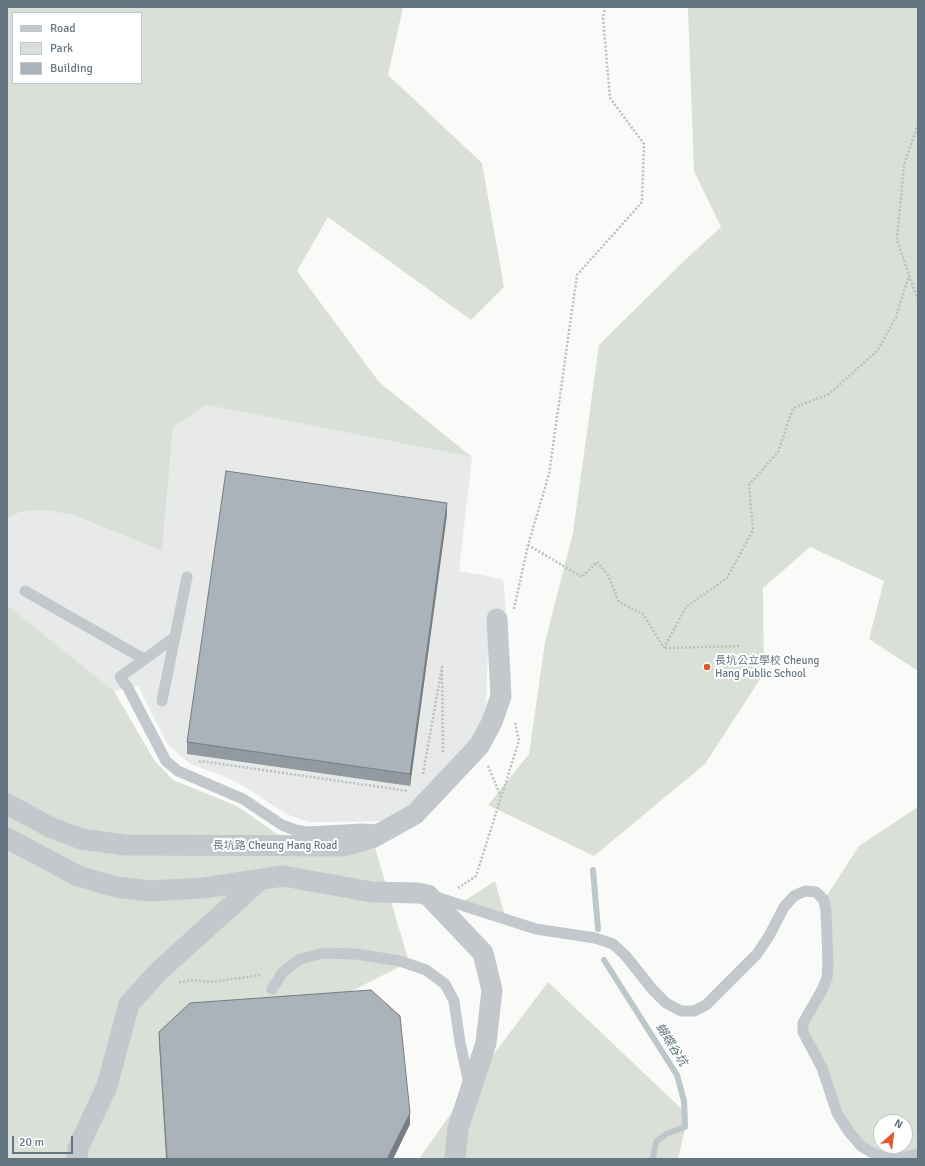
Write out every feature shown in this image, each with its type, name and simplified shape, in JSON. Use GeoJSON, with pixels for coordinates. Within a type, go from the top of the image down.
{"type":"FeatureCollection","features":[{"type":"Feature","properties":{"kind":"street","name":"長坑路 Cheung Hang Road"},"geometry":{"type":"LineString","coordinates":[[7,804],[50,827],[81,839],[125,845],[344,846],[372,838],[415,814],[479,746],[492,722],[501,696],[505,618]]}},
{"type":"Feature","properties":{"kind":"street"},"geometry":{"type":"LineString","coordinates":[[7,838],[78,876],[116,887],[150,891],[203,888],[283,876],[372,892],[418,893],[436,897],[483,953],[492,990],[486,1043],[458,1128],[455,1159]]}},
{"type":"Feature","properties":{"kind":"street"},"geometry":{"type":"LineString","coordinates":[[77,1159],[78,1148],[107,1086],[129,1004],[159,971],[261,879]]}},
{"type":"Feature","properties":{"kind":"lane"},"geometry":{"type":"LineString","coordinates":[[162,701],[188,577]]}},
{"type":"Feature","properties":{"kind":"lane"},"geometry":{"type":"LineString","coordinates":[[25,591],[144,659]]}},
{"type":"Feature","properties":{"kind":"lane"},"geometry":{"type":"LineString","coordinates":[[175,637],[120,677],[128,688],[166,761],[178,771],[243,799],[282,825],[295,830],[307,832],[362,829],[374,831],[388,830]]}},
{"type":"Feature","properties":{"kind":"lane"},"geometry":{"type":"LineString","coordinates":[[436,897],[536,929],[595,938],[612,944],[625,955],[653,990],[666,1003],[681,1011],[694,1011],[706,1005],[757,954],[769,936],[784,907],[794,896],[805,891],[816,892],[824,900],[826,911],[828,963],[827,978],[822,990],[803,1023],[803,1032],[822,1068],[837,1113],[849,1132],[861,1146],[876,1155],[897,1159],[918,1154]]}},
{"type":"Feature","properties":{"kind":"lane"},"geometry":{"type":"LineString","coordinates":[[272,989],[283,972],[300,959],[324,953],[356,954],[400,961],[426,970],[445,984],[454,1001],[460,1042],[470,1089]]}},
{"type":"Feature","properties":{"kind":"path"},"geometry":{"type":"LineString","coordinates":[[505,618],[549,474],[577,275],[642,202],[644,144],[610,98],[603,18],[605,7]]}},
{"type":"Feature","properties":{"kind":"path"},"geometry":{"type":"LineString","coordinates":[[918,124],[904,165],[897,240],[918,301]]}},
{"type":"Feature","properties":{"kind":"path"},"geometry":{"type":"LineString","coordinates":[[664,648],[686,607],[727,578],[753,530],[749,485],[778,452],[793,408],[829,394],[878,350],[896,317],[909,275]]}},
{"type":"Feature","properties":{"kind":"path"},"geometry":{"type":"LineString","coordinates":[[528,545],[582,577],[596,562],[608,575],[618,602],[643,614],[664,648]]}},
{"type":"Feature","properties":{"kind":"path"},"geometry":{"type":"LineString","coordinates":[[664,648],[741,646]]}},
{"type":"Feature","properties":{"kind":"path"},"geometry":{"type":"LineString","coordinates":[[422,778],[442,667],[443,757],[456,770]]}},
{"type":"Feature","properties":{"kind":"path"},"geometry":{"type":"LineString","coordinates":[[436,897],[476,876],[519,741],[515,720]]}},
{"type":"Feature","properties":{"kind":"path"},"geometry":{"type":"LineString","coordinates":[[479,746],[501,797]]}},
{"type":"Feature","properties":{"kind":"path"},"geometry":{"type":"LineString","coordinates":[[178,771],[201,761],[412,792]]}},
{"type":"Feature","properties":{"kind":"path"},"geometry":{"type":"LineString","coordinates":[[159,971],[165,979],[178,982],[192,980],[211,982],[283,972]]}},
{"type":"Feature","properties":{"kind":"shaded area"},"geometry":{"type":"Polygon","coordinates":[[[206,405],[472,457],[459,571],[503,579],[506,610],[489,616],[486,711],[479,732],[403,821],[309,822],[286,814],[245,787],[224,776],[190,764],[168,745],[138,686],[114,691],[7,605],[7,519],[20,512],[45,510],[73,515],[162,551],[173,427],[206,405]]]}},
{"type":"Feature","properties":{"kind":"green space"},"geometry":{"type":"Polygon","coordinates":[[[7,7],[403,7],[388,75],[482,163],[504,287],[471,320],[328,217],[297,271],[379,382],[472,457],[206,405],[173,427],[162,551],[73,515],[45,510],[20,512],[7,519],[7,7]]]}},
{"type":"Feature","properties":{"kind":"green space"},"geometry":{"type":"Polygon","coordinates":[[[688,7],[918,7],[918,671],[869,639],[884,581],[810,547],[763,588],[764,673],[705,764],[594,856],[488,805],[529,754],[545,642],[573,533],[599,345],[686,259],[721,227],[694,171],[688,7]]]}},
{"type":"Feature","properties":{"kind":"green space"},"geometry":{"type":"Polygon","coordinates":[[[7,605],[114,691],[154,760],[173,780],[237,806],[277,834],[301,842],[373,841],[409,962],[330,1002],[184,1159],[7,1159],[7,605]]]}},
{"type":"Feature","properties":{"kind":"green space"},"geometry":{"type":"Polygon","coordinates":[[[918,807],[918,1159],[874,1159],[849,1132],[803,1023],[822,990],[824,900],[859,846],[918,807]]]}},
{"type":"Feature","properties":{"kind":"green space"},"geometry":{"type":"Polygon","coordinates":[[[495,881],[505,916],[463,902],[495,881]]]}},
{"type":"Feature","properties":{"kind":"green space"},"geometry":{"type":"Polygon","coordinates":[[[548,982],[688,1115],[678,1159],[419,1159],[478,1075],[548,982]]]}},
{"type":"Feature","properties":{"kind":"building"},"geometry":{"type":"Polygon","coordinates":[[[226,471],[447,503],[410,774],[187,742],[226,471]]]}},
{"type":"Feature","properties":{"kind":"building"},"geometry":{"type":"Polygon","coordinates":[[[371,990],[400,1016],[410,1113],[387,1159],[167,1159],[159,1032],[190,1003],[371,990]]]}},
{"type":"Feature","properties":{"kind":"waterway","name":"蝴蝶谷坑"},"geometry":{"type":"LineString","coordinates":[[593,870],[598,929]]}},
{"type":"Feature","properties":{"kind":"waterway","name":"蝴蝶谷坑"},"geometry":{"type":"LineString","coordinates":[[604,960],[677,1075],[684,1101],[685,1127],[666,1134],[656,1142],[653,1159]]}},
{"type":"Feature","properties":{"kind":"place","name":"長坑公立學校 Cheung Hang Public School"},"geometry":{"type":"Point","coordinates":[707,667]}}]}
